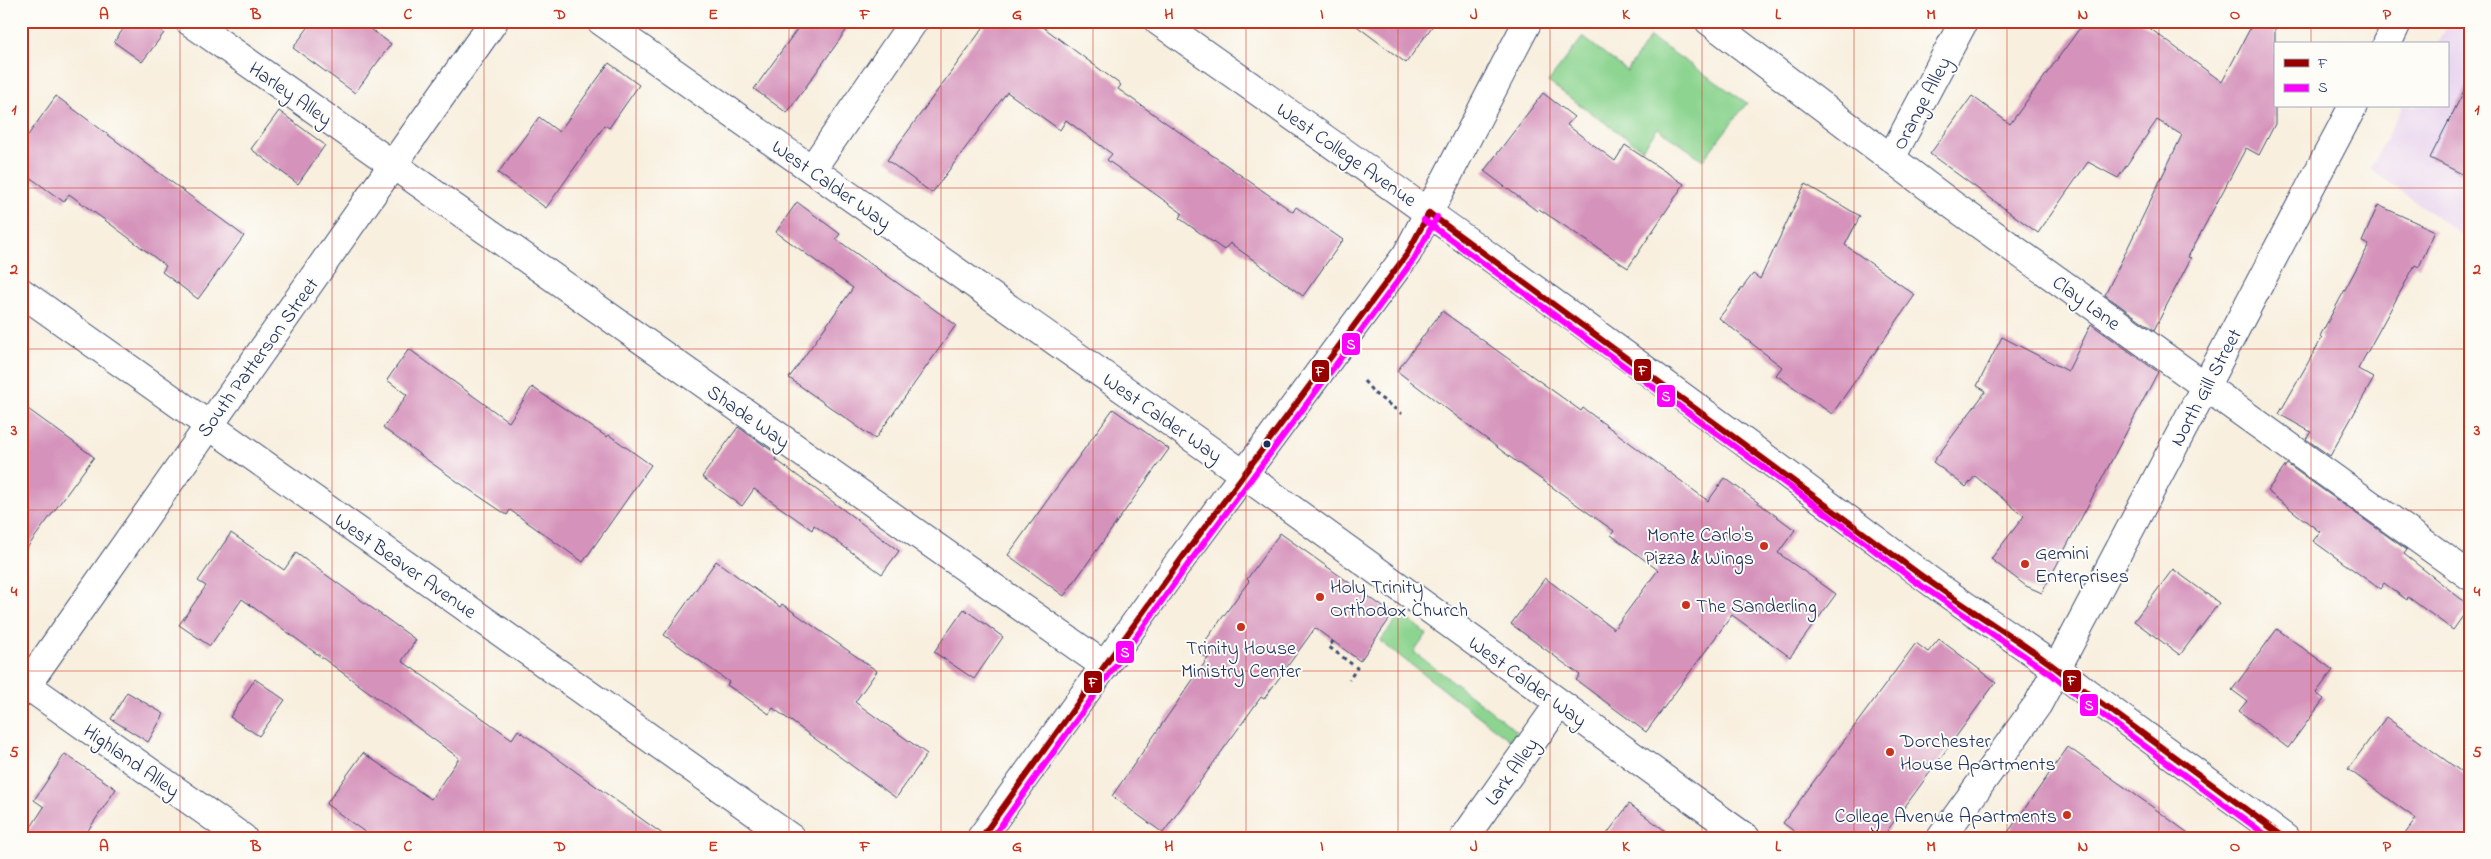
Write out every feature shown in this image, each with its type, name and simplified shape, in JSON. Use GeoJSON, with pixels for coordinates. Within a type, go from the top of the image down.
{"type":"FeatureCollection","features":[{"type":"Feature","properties":{"kind":"street","name":"Harley Alley"},"geometry":{"type":"LineString","coordinates":[[189,21],[393,166]]}},
{"type":"Feature","properties":{"kind":"street","name":"South Patterson Street"},"geometry":{"type":"LineString","coordinates":[[23,686],[494,21]]}},
{"type":"Feature","properties":{"kind":"street","name":"West Calder Way"},"geometry":{"type":"LineString","coordinates":[[601,21],[1245,475],[1746,838]]}},
{"type":"Feature","properties":{"kind":"street"},"geometry":{"type":"LineString","coordinates":[[812,169],[914,21]]}},
{"type":"Feature","properties":{"kind":"street","name":"West College Avenue"},"geometry":{"type":"LineString","coordinates":[[1158,21],[1429,213],[1824,501],[1922,575],[2056,667],[2086,692],[2285,838]]}},
{"type":"Feature","properties":{"kind":"street"},"geometry":{"type":"LineString","coordinates":[[982,838],[1105,666],[1407,254],[1528,21]]}},
{"type":"Feature","properties":{"kind":"street","name":"Clay Lane"},"geometry":{"type":"LineString","coordinates":[[1709,21],[1891,158],[2204,387],[2470,576]]}},
{"type":"Feature","properties":{"kind":"street","name":"Orange Alley"},"geometry":{"type":"LineString","coordinates":[[1891,158],[1964,21]]}},
{"type":"Feature","properties":{"kind":"street"},"geometry":{"type":"LineString","coordinates":[[2387,42],[2398,21]]}},
{"type":"Feature","properties":{"kind":"street","name":"North Gill Street"},"geometry":{"type":"LineString","coordinates":[[1941,838],[2038,704],[2353,108]]}},
{"type":"Feature","properties":{"kind":"street","name":"Shade Way"},"geometry":{"type":"LineString","coordinates":[[393,166],[1105,666]]}},
{"type":"Feature","properties":{"kind":"street","name":"West Beaver Avenue"},"geometry":{"type":"LineString","coordinates":[[21,292],[791,838]]}},
{"type":"Feature","properties":{"kind":"street","name":"Highland Alley"},"geometry":{"type":"LineString","coordinates":[[23,686],[243,838]]}},
{"type":"Feature","properties":{"kind":"street","name":"Lark Alley"},"geometry":{"type":"LineString","coordinates":[[1464,838],[1559,704]]}},
{"type":"Feature","properties":{"kind":"path"},"geometry":{"type":"LineString","coordinates":[[1364,381],[1375,394],[1402,414]]}},
{"type":"Feature","properties":{"kind":"path"},"geometry":{"type":"LineString","coordinates":[[1333,641],[1329,647],[1357,668],[1349,680]]}},
{"type":"Feature","properties":{"kind":"shaded area"},"geometry":{"type":"Polygon","coordinates":[[[2450,21],[2470,21],[2470,241],[2370,169],[2402,108],[2448,108],[2448,42],[2439,42],[2450,21]]]}},
{"type":"Feature","properties":{"kind":"green space"},"geometry":{"type":"Polygon","coordinates":[[[1583,37],[1627,71],[1650,37],[1747,103],[1703,160],[1658,128],[1642,149],[1548,82],[1583,37]]]}},
{"type":"Feature","properties":{"kind":"green space"},"geometry":{"type":"Polygon","coordinates":[[[1401,614],[1427,634],[1414,652],[1517,731],[1510,740],[1380,641],[1401,614]]]}},
{"type":"Feature","properties":{"kind":"building"},"geometry":{"type":"Polygon","coordinates":[[[129,21],[148,21],[164,33],[142,62],[114,42],[129,21]]]}},
{"type":"Feature","properties":{"kind":"building"},"geometry":{"type":"Polygon","coordinates":[[[313,21],[360,21],[391,44],[355,93],[293,48],[313,21]]]}},
{"type":"Feature","properties":{"kind":"building"},"geometry":{"type":"Polygon","coordinates":[[[803,21],[853,21],[787,113],[754,89],[803,21]]]}},
{"type":"Feature","properties":{"kind":"building"},"geometry":{"type":"Polygon","coordinates":[[[988,21],[1035,21],[1121,85],[1118,89],[1293,212],[1296,207],[1343,240],[1303,296],[1230,243],[1224,250],[1179,218],[1182,213],[1107,160],[1112,154],[1066,120],[1060,130],[1007,92],[932,193],[887,160],[988,21]]]}},
{"type":"Feature","properties":{"kind":"building"},"geometry":{"type":"Polygon","coordinates":[[[1350,21],[1436,21],[1406,63],[1350,21]]]}},
{"type":"Feature","properties":{"kind":"building"},"geometry":{"type":"Polygon","coordinates":[[[2085,21],[2140,21],[2222,82],[2254,21],[2275,21],[2275,124],[2259,155],[2246,148],[2188,257],[2191,258],[2154,330],[2105,295],[2182,135],[2157,120],[2118,178],[2088,162],[2038,233],[1930,154],[1972,96],[2010,124],[2085,21]]]}},
{"type":"Feature","properties":{"kind":"building"},"geometry":{"type":"Polygon","coordinates":[[[609,63],[639,85],[609,128],[605,125],[546,208],[498,173],[539,117],[559,132],[609,63]]]}},
{"type":"Feature","properties":{"kind":"building"},"geometry":{"type":"Polygon","coordinates":[[[2470,79],[2470,178],[2430,158],[2470,79]]]}},
{"type":"Feature","properties":{"kind":"building"},"geometry":{"type":"Polygon","coordinates":[[[1543,93],[1574,117],[1567,125],[1615,161],[1625,145],[1684,184],[1628,268],[1539,209],[1537,211],[1484,171],[1543,93]]]}},
{"type":"Feature","properties":{"kind":"building"},"geometry":{"type":"Polygon","coordinates":[[[56,96],[244,236],[198,299],[162,272],[166,266],[69,194],[64,202],[21,171],[21,145],[56,96]]]}},
{"type":"Feature","properties":{"kind":"building"},"geometry":{"type":"Polygon","coordinates":[[[279,111],[325,145],[298,184],[251,149],[279,111]]]}},
{"type":"Feature","properties":{"kind":"building"},"geometry":{"type":"Polygon","coordinates":[[[1805,184],[1860,216],[1845,245],[1915,295],[1832,414],[1776,375],[1782,367],[1719,318],[1753,274],[1760,279],[1805,184]]]}},
{"type":"Feature","properties":{"kind":"building"},"geometry":{"type":"Polygon","coordinates":[[[797,202],[840,234],[836,239],[956,325],[875,439],[789,378],[853,288],[776,232],[797,202]]]}},
{"type":"Feature","properties":{"kind":"building"},"geometry":{"type":"Polygon","coordinates":[[[2378,205],[2435,231],[2419,267],[2415,265],[2358,369],[2374,378],[2330,456],[2306,439],[2311,432],[2279,414],[2322,338],[2320,336],[2369,245],[2362,242],[2378,205]]]}},
{"type":"Feature","properties":{"kind":"building"},"geometry":{"type":"Polygon","coordinates":[[[1442,311],[1581,411],[1583,408],[1708,501],[1725,478],[1795,530],[1778,553],[1836,594],[1790,657],[1732,615],[1646,732],[1576,680],[1580,675],[1511,624],[1545,578],[1614,629],[1658,570],[1611,535],[1614,531],[1514,460],[1397,371],[1442,311]]]}},
{"type":"Feature","properties":{"kind":"building"},"geometry":{"type":"Polygon","coordinates":[[[2091,324],[2158,372],[2042,593],[2026,586],[1991,559],[2024,516],[1975,476],[1966,487],[1933,462],[1986,391],[1977,386],[2002,337],[2068,371],[2091,324]]]}},
{"type":"Feature","properties":{"kind":"building"},"geometry":{"type":"Polygon","coordinates":[[[409,349],[509,422],[532,387],[607,437],[609,435],[651,465],[583,562],[510,510],[507,515],[383,428],[407,395],[387,380],[409,349]]]}},
{"type":"Feature","properties":{"kind":"building"},"geometry":{"type":"Polygon","coordinates":[[[21,404],[94,457],[21,556],[21,404]]]}},
{"type":"Feature","properties":{"kind":"building"},"geometry":{"type":"Polygon","coordinates":[[[1113,409],[1169,449],[1064,596],[1008,555],[1113,409]]]}},
{"type":"Feature","properties":{"kind":"building"},"geometry":{"type":"Polygon","coordinates":[[[738,427],[778,455],[775,459],[899,551],[882,574],[814,525],[812,530],[754,489],[742,506],[702,477],[738,427]]]}},
{"type":"Feature","properties":{"kind":"building"},"geometry":{"type":"Polygon","coordinates":[[[2287,464],[2407,550],[2404,554],[2470,606],[2453,630],[2408,597],[2407,600],[2384,583],[2380,589],[2313,541],[2320,532],[2267,491],[2287,464]]]}},
{"type":"Feature","properties":{"kind":"building"},"geometry":{"type":"Polygon","coordinates":[[[231,533],[284,570],[296,553],[416,640],[402,661],[512,739],[518,730],[668,838],[373,838],[326,804],[363,753],[431,799],[459,758],[242,599],[210,646],[179,625],[206,586],[198,581],[231,533]]]}},
{"type":"Feature","properties":{"kind":"building"},"geometry":{"type":"Polygon","coordinates":[[[1280,533],[1393,614],[1360,661],[1315,628],[1264,699],[1261,697],[1163,833],[1112,796],[1208,658],[1198,651],[1249,581],[1247,579],[1280,533]]]}},
{"type":"Feature","properties":{"kind":"building"},"geometry":{"type":"Polygon","coordinates":[[[716,561],[780,607],[782,604],[877,671],[855,702],[927,754],[896,798],[773,708],[769,714],[727,685],[729,682],[664,635],[716,561]]]}},
{"type":"Feature","properties":{"kind":"building"},"geometry":{"type":"Polygon","coordinates":[[[2173,569],[2219,603],[2180,655],[2134,621],[2173,569]]]}},
{"type":"Feature","properties":{"kind":"building"},"geometry":{"type":"Polygon","coordinates":[[[964,609],[1003,637],[974,679],[934,652],[964,609]]]}},
{"type":"Feature","properties":{"kind":"building"},"geometry":{"type":"Polygon","coordinates":[[[2277,629],[2333,670],[2316,693],[2324,699],[2288,748],[2239,711],[2247,701],[2232,690],[2277,629]]]}},
{"type":"Feature","properties":{"kind":"building","name":"Dorchester House Apartments"},"geometry":{"type":"Polygon","coordinates":[[[1939,639],[1996,682],[1882,838],[1803,838],[1783,823],[1916,643],[1928,652],[1939,639]]]}},
{"type":"Feature","properties":{"kind":"building"},"geometry":{"type":"Polygon","coordinates":[[[255,679],[285,700],[259,736],[230,717],[255,679]]]}},
{"type":"Feature","properties":{"kind":"building"},"geometry":{"type":"Polygon","coordinates":[[[127,692],[164,714],[148,742],[111,719],[127,692]]]}},
{"type":"Feature","properties":{"kind":"building"},"geometry":{"type":"Polygon","coordinates":[[[2386,717],[2470,778],[2470,838],[2402,838],[2416,819],[2348,769],[2386,717]]]}},
{"type":"Feature","properties":{"kind":"building","name":"College Avenue Apartments"},"geometry":{"type":"Polygon","coordinates":[[[2068,747],[2147,803],[2195,838],[2004,838],[2068,747]]]}},
{"type":"Feature","properties":{"kind":"building"},"geometry":{"type":"Polygon","coordinates":[[[65,754],[116,789],[83,838],[24,838],[44,807],[34,800],[65,754]]]}},
{"type":"Feature","properties":{"kind":"building"},"geometry":{"type":"Polygon","coordinates":[[[1629,804],[1675,838],[1604,838],[1629,804]]]}},
{"type":"Feature","properties":{"kind":"transit line","name":"F"},"geometry":{"type":"LineString","coordinates":[[1429,213],[1919,574],[2046,661],[2285,838]]}},
{"type":"Feature","properties":{"kind":"transit line","name":"F"},"geometry":{"type":"LineString","coordinates":[[981,838],[1182,558],[1407,254],[1429,213]]}},
{"type":"Feature","properties":{"kind":"transit line","name":"S"},"geometry":{"type":"LineString","coordinates":[[992,838],[1189,563],[1414,259],[1437,217]]}},
{"type":"Feature","properties":{"kind":"transit line","name":"S"},"geometry":{"type":"LineString","coordinates":[[1424,220],[1819,508],[1916,582],[2051,674],[2081,699],[2270,838]]}},
{"type":"Feature","properties":{"kind":"place","name":"Monte Carlo's Pizza & Wings"},"geometry":{"type":"Point","coordinates":[1764,546]}},
{"type":"Feature","properties":{"kind":"place","name":"Gemini Enterprises"},"geometry":{"type":"Point","coordinates":[2025,564]}},
{"type":"Feature","properties":{"kind":"place","name":"Holy Trinity Orthodox Church"},"geometry":{"type":"Point","coordinates":[1320,597]}},
{"type":"Feature","properties":{"kind":"place","name":"The Sanderling"},"geometry":{"type":"Point","coordinates":[1686,605]}},
{"type":"Feature","properties":{"kind":"place","name":"Trinity House Ministry Center"},"geometry":{"type":"Point","coordinates":[1241,627]}},
{"type":"Feature","properties":{"kind":"place","name":"Dorchester House Apartments"},"geometry":{"type":"Point","coordinates":[1890,752]}},
{"type":"Feature","properties":{"kind":"place","name":"College Avenue Apartments"},"geometry":{"type":"Point","coordinates":[2067,815]}}]}
